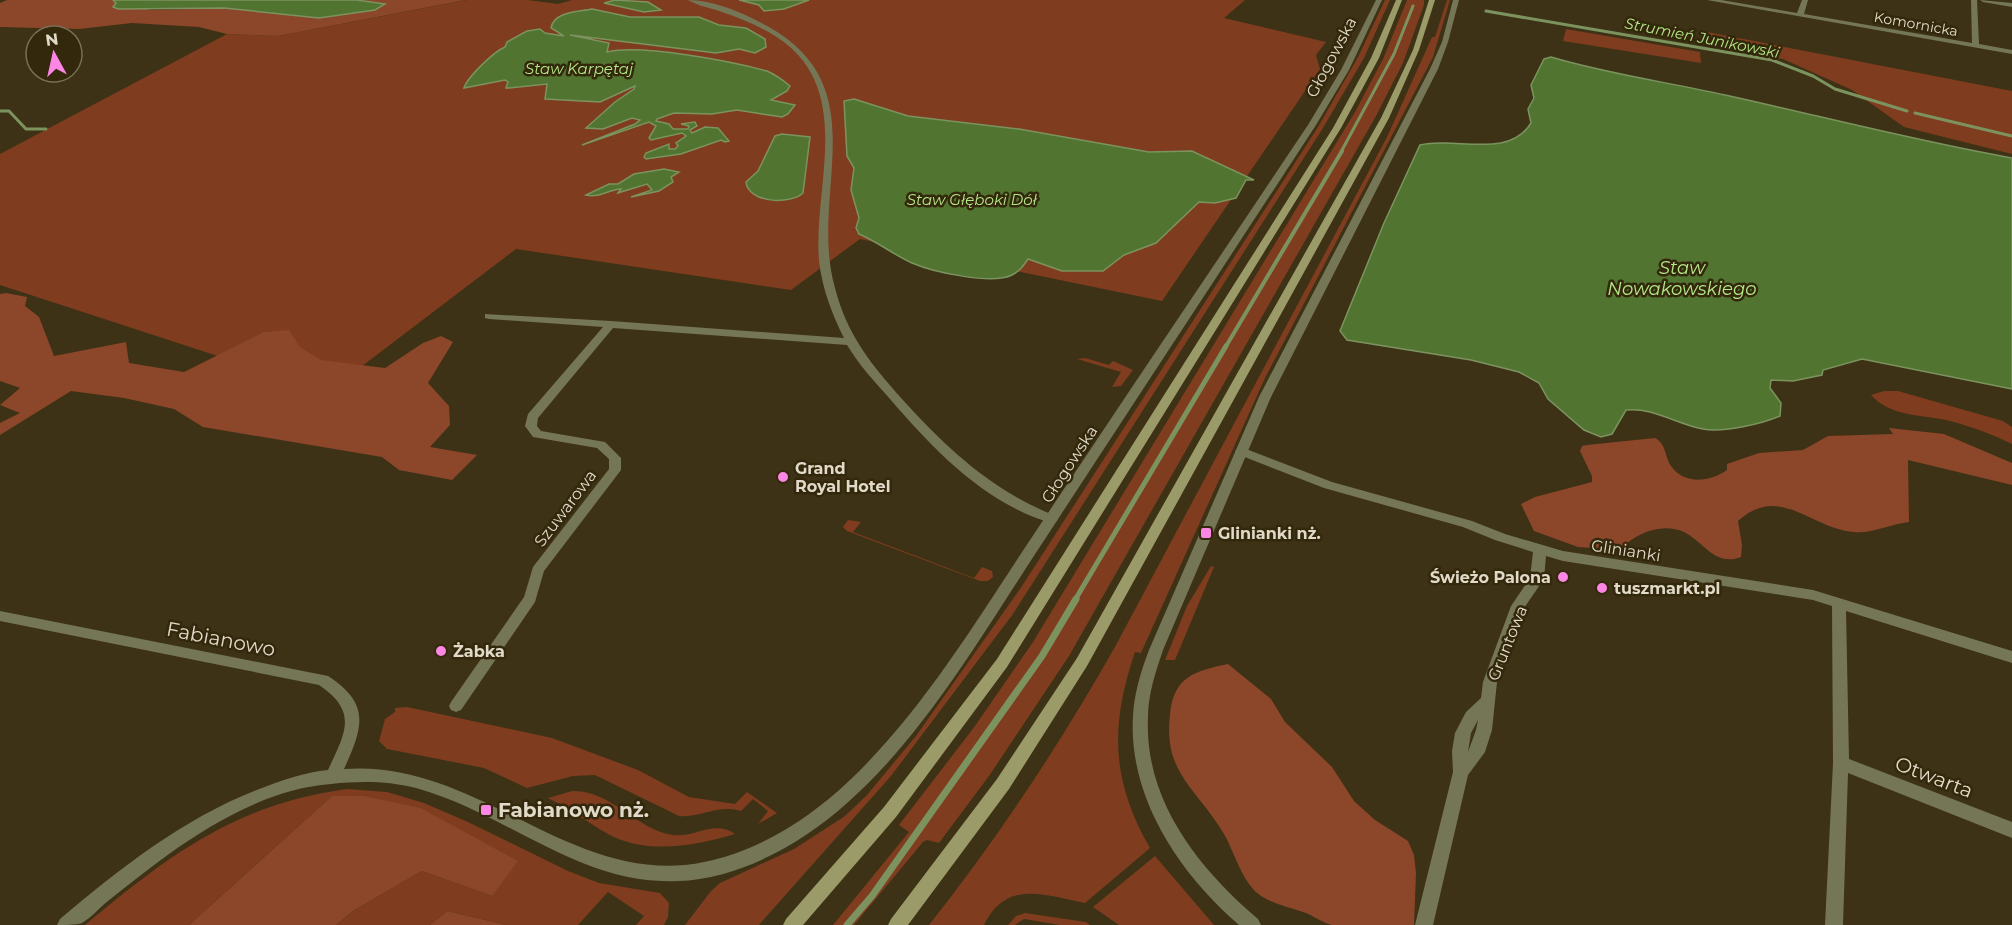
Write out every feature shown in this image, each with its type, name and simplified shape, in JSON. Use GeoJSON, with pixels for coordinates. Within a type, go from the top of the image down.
{"type":"FeatureCollection","features":[{"type":"Feature","properties":{"kind":"main road"},"geometry":{"type":"LineString","coordinates":[[792,925],[916,780],[1020,636],[1342,119],[1375,58],[1400,0]]}},
{"type":"Feature","properties":{"kind":"main road"},"geometry":{"type":"LineString","coordinates":[[897,925],[997,793],[1083,662],[1385,118],[1416,50],[1432,0]]}},
{"type":"Feature","properties":{"kind":"street"},"geometry":{"type":"LineString","coordinates":[[691,0],[736,14],[781,37],[805,58],[817,77],[828,124],[824,259],[833,299],[851,342],[922,430],[959,465],[1023,509],[1052,519]]}},
{"type":"Feature","properties":{"kind":"street","name":"Głogowska"},"geometry":{"type":"LineString","coordinates":[[66,925],[144,862],[224,812],[278,789],[333,776],[387,776],[435,788],[588,859],[622,869],[671,874],[707,869],[748,855],[796,831],[828,810],[856,786],[894,744],[956,662],[1327,101],[1358,45],[1379,0]]}},
{"type":"Feature","properties":{"kind":"street"},"geometry":{"type":"LineString","coordinates":[[1252,925],[1212,889],[1174,838],[1161,814],[1143,763],[1140,727],[1143,693],[1156,650],[1265,397],[1434,69],[1445,42],[1456,0]]}},
{"type":"Feature","properties":{"kind":"street","name":"Komornicka"},"geometry":{"type":"LineString","coordinates":[[1710,0],[2012,52]]}},
{"type":"Feature","properties":{"kind":"street"},"geometry":{"type":"LineString","coordinates":[[1800,15],[1805,0]]}},
{"type":"Feature","properties":{"kind":"street"},"geometry":{"type":"LineString","coordinates":[[1974,0],[1976,46]]}},
{"type":"Feature","properties":{"kind":"street"},"geometry":{"type":"LineString","coordinates":[[1983,0],[2012,5]]}},
{"type":"Feature","properties":{"kind":"street"},"geometry":{"type":"LineString","coordinates":[[489,316],[851,342]]}},
{"type":"Feature","properties":{"kind":"street","name":"Szuwarowa"},"geometry":{"type":"LineString","coordinates":[[456,706],[530,598],[538,570],[615,470],[615,458],[601,445],[537,434],[531,426],[532,417],[611,324]]}},
{"type":"Feature","properties":{"kind":"street","name":"Glinianki"},"geometry":{"type":"LineString","coordinates":[[1241,451],[1328,485],[1467,524],[1540,551],[1640,569],[1813,595],[2012,657]]}},
{"type":"Feature","properties":{"kind":"street","name":"Gruntowa"},"geometry":{"type":"LineString","coordinates":[[1424,925],[1461,772],[1477,752],[1484,729],[1486,702],[1518,606],[1537,579],[1540,551]]}},
{"type":"Feature","properties":{"kind":"street"},"geometry":{"type":"LineString","coordinates":[[1834,925],[1841,763],[1839,603]]}},
{"type":"Feature","properties":{"kind":"street","name":"Fabianowo"},"geometry":{"type":"LineString","coordinates":[[0,616],[323,680],[346,697],[354,715],[348,741],[333,776]]}},
{"type":"Feature","properties":{"kind":"street","name":"Otwarta"},"geometry":{"type":"LineString","coordinates":[[1841,763],[2012,830]]}},
{"type":"Feature","properties":{"kind":"shaded area"},"geometry":{"type":"Polygon","coordinates":[[[7,0],[113,0],[116,3],[152,10],[224,8],[319,18],[375,10],[375,2],[357,0],[466,0],[278,36],[227,34],[199,27],[132,23],[84,28],[84,24],[24,24],[24,28],[0,27],[0,3],[7,0]]]}},
{"type":"Feature","properties":{"kind":"shaded area"},"geometry":{"type":"Polygon","coordinates":[[[467,0],[528,0],[558,4],[572,0],[1245,0],[1224,18],[1326,42],[1316,55],[1320,69],[1162,301],[860,239],[791,290],[516,249],[328,392],[0,285],[0,154],[227,34],[278,36],[467,0]]]}},
{"type":"Feature","properties":{"kind":"shaded area"},"geometry":{"type":"Polygon","coordinates":[[[1385,0],[1390,0],[1364,58],[1323,128],[1013,614],[891,776],[759,925],[685,925],[720,883],[794,849],[845,816],[867,795],[916,736],[1022,586],[1318,127],[1358,57],[1385,0]]]}},
{"type":"Feature","properties":{"kind":"shaded area"},"geometry":{"type":"Polygon","coordinates":[[[1407,0],[1424,0],[1424,5],[1403,63],[1376,116],[1069,656],[989,776],[939,843],[927,840],[923,842],[854,925],[833,925],[909,832],[899,825],[975,726],[1033,642],[1355,112],[1383,59],[1407,0]]]}},
{"type":"Feature","properties":{"kind":"shaded area"},"geometry":{"type":"Polygon","coordinates":[[[1447,0],[1450,0],[1433,57],[1265,378],[1141,653],[1135,652],[1121,704],[1118,752],[1128,799],[1150,848],[1085,903],[1041,894],[1028,894],[1003,901],[984,925],[929,925],[1028,788],[1116,645],[1387,137],[1432,37],[1435,37],[1447,0]]]}},
{"type":"Feature","properties":{"kind":"shaded area"},"geometry":{"type":"Polygon","coordinates":[[[1566,29],[1700,52],[1701,63],[1563,41],[1566,29]]]}},
{"type":"Feature","properties":{"kind":"shaded area"},"geometry":{"type":"Polygon","coordinates":[[[1702,31],[2012,91],[2012,154],[1904,127],[1852,90],[1783,59],[1707,44],[1702,31]]]}},
{"type":"Feature","properties":{"kind":"shaded area"},"geometry":{"type":"Polygon","coordinates":[[[0,294],[27,297],[25,306],[39,317],[54,356],[126,342],[129,363],[184,372],[264,332],[289,330],[300,347],[321,360],[385,368],[423,343],[441,336],[453,342],[428,383],[449,406],[450,425],[430,447],[477,455],[452,480],[399,470],[382,457],[203,427],[174,409],[124,398],[71,391],[0,435],[0,423],[20,413],[0,405],[20,388],[0,381],[0,294]]]}},
{"type":"Feature","properties":{"kind":"shaded area"},"geometry":{"type":"Polygon","coordinates":[[[1085,358],[1109,365],[1113,361],[1133,370],[1121,386],[1112,387],[1121,372],[1077,359],[1085,358]]]}},
{"type":"Feature","properties":{"kind":"shaded area"},"geometry":{"type":"Polygon","coordinates":[[[1884,391],[1898,391],[2003,421],[2012,427],[2012,444],[1958,423],[1888,408],[1871,395],[1884,391]]]}},
{"type":"Feature","properties":{"kind":"shaded area"},"geometry":{"type":"Polygon","coordinates":[[[1889,428],[1944,434],[2012,463],[2012,485],[1908,460],[1909,522],[1867,532],[1854,532],[1824,524],[1796,511],[1768,506],[1753,510],[1738,521],[1742,545],[1741,557],[1732,559],[1717,556],[1684,532],[1667,528],[1641,534],[1620,550],[1578,547],[1534,531],[1521,504],[1535,497],[1592,482],[1592,476],[1580,451],[1582,446],[1655,438],[1662,444],[1676,472],[1698,480],[1720,474],[1727,470],[1727,464],[1759,453],[1803,450],[1828,436],[1893,434],[1889,428]]]}},
{"type":"Feature","properties":{"kind":"shaded area"},"geometry":{"type":"Polygon","coordinates":[[[848,520],[861,522],[853,532],[974,578],[982,567],[992,571],[993,577],[988,581],[980,581],[847,531],[843,527],[848,520]]]}},
{"type":"Feature","properties":{"kind":"shaded area"},"geometry":{"type":"Polygon","coordinates":[[[1211,566],[1214,567],[1175,660],[1165,660],[1187,606],[1211,566]]]}},
{"type":"Feature","properties":{"kind":"shaded area"},"geometry":{"type":"Polygon","coordinates":[[[1228,664],[1271,699],[1285,722],[1332,767],[1354,801],[1375,820],[1408,841],[1414,855],[1416,873],[1414,925],[1332,925],[1307,913],[1266,899],[1249,884],[1224,834],[1177,766],[1169,734],[1172,701],[1181,683],[1196,673],[1228,664]]]}},
{"type":"Feature","properties":{"kind":"shaded area"},"geometry":{"type":"Polygon","coordinates":[[[407,707],[552,738],[638,770],[689,797],[735,804],[747,792],[777,813],[758,824],[768,811],[753,799],[741,811],[725,809],[679,816],[595,775],[573,776],[527,788],[484,768],[387,749],[379,741],[385,719],[395,712],[395,708],[407,707]]]}},
{"type":"Feature","properties":{"kind":"shaded area"},"geometry":{"type":"Polygon","coordinates":[[[347,789],[387,792],[424,803],[568,871],[599,883],[660,893],[669,903],[668,917],[664,925],[636,925],[644,916],[608,892],[578,925],[507,925],[447,911],[430,925],[336,925],[353,911],[422,871],[492,896],[454,827],[421,808],[332,796],[189,925],[85,925],[146,876],[206,836],[237,820],[271,807],[307,796],[347,789]]]}},
{"type":"Feature","properties":{"kind":"shaded area"},"geometry":{"type":"Polygon","coordinates":[[[572,791],[599,796],[660,832],[681,835],[720,828],[735,834],[687,845],[638,845],[608,834],[548,798],[572,791]]]}},
{"type":"Feature","properties":{"kind":"shaded area"},"geometry":{"type":"Polygon","coordinates":[[[332,796],[364,796],[421,808],[518,861],[492,896],[422,871],[353,911],[336,925],[189,925],[332,796]]]}},
{"type":"Feature","properties":{"kind":"shaded area"},"geometry":{"type":"Polygon","coordinates":[[[1155,856],[1214,925],[1119,925],[1093,907],[1155,856]]]}},
{"type":"Feature","properties":{"kind":"shaded area"},"geometry":{"type":"Polygon","coordinates":[[[447,911],[507,925],[430,925],[447,911]]]}},
{"type":"Feature","properties":{"kind":"shaded area"},"geometry":{"type":"Polygon","coordinates":[[[1025,913],[1086,922],[1090,925],[1060,925],[1024,919],[1015,925],[1008,925],[1016,916],[1025,913]]]}},
{"type":"Feature","properties":{"kind":"water"},"geometry":{"type":"Polygon","coordinates":[[[113,0],[357,0],[385,4],[375,10],[319,18],[224,8],[118,9],[113,7],[116,3],[113,0]]]}},
{"type":"Feature","properties":{"kind":"water"},"geometry":{"type":"Polygon","coordinates":[[[615,0],[648,2],[661,10],[644,12],[604,3],[615,0]]]}},
{"type":"Feature","properties":{"kind":"water"},"geometry":{"type":"Polygon","coordinates":[[[739,0],[809,0],[784,9],[764,11],[759,5],[739,0]]]}},
{"type":"Feature","properties":{"kind":"water","name":"Staw Karpętaj"},"geometry":{"type":"Polygon","coordinates":[[[592,9],[630,17],[699,17],[719,25],[746,28],[765,39],[766,47],[755,53],[739,49],[716,53],[570,35],[609,43],[607,52],[642,50],[663,52],[709,58],[767,71],[790,86],[787,91],[771,100],[795,105],[788,114],[782,117],[737,110],[712,114],[674,113],[657,119],[656,121],[669,124],[673,129],[688,129],[689,126],[681,124],[695,122],[697,126],[690,130],[692,133],[705,127],[718,128],[729,141],[721,140],[681,154],[646,159],[644,157],[646,153],[669,144],[669,149],[675,149],[678,146],[676,143],[686,136],[682,133],[651,140],[649,138],[656,126],[649,122],[582,145],[640,120],[632,118],[603,129],[586,128],[635,86],[600,102],[545,99],[547,84],[506,88],[508,82],[505,80],[464,88],[475,72],[505,47],[507,42],[527,31],[540,29],[545,33],[564,36],[551,28],[557,18],[568,13],[592,9]]]}},
{"type":"Feature","properties":{"kind":"water","name":"Staw Nowakowskiego"},"geometry":{"type":"Polygon","coordinates":[[[1551,57],[2012,158],[2012,389],[1862,359],[1823,370],[1822,375],[1793,381],[1771,380],[1770,388],[1781,403],[1780,416],[1763,422],[1731,429],[1711,430],[1693,427],[1655,413],[1626,410],[1612,434],[1601,437],[1584,430],[1548,399],[1539,383],[1519,372],[1471,360],[1347,340],[1340,331],[1384,223],[1420,145],[1434,143],[1495,144],[1509,141],[1521,134],[1531,123],[1528,109],[1534,98],[1531,85],[1544,59],[1551,57]]]}},
{"type":"Feature","properties":{"kind":"water","name":"Staw Głęboki Dół"},"geometry":{"type":"Polygon","coordinates":[[[854,99],[908,116],[1019,129],[1149,152],[1192,151],[1254,180],[1246,180],[1236,198],[1215,203],[1199,202],[1156,243],[1124,255],[1103,271],[1062,271],[1028,259],[1017,272],[1003,278],[977,278],[948,273],[912,263],[859,234],[856,228],[859,218],[851,190],[854,168],[847,156],[844,101],[854,99]]]}},
{"type":"Feature","properties":{"kind":"water"},"geometry":{"type":"Polygon","coordinates":[[[782,134],[810,137],[803,193],[789,199],[761,198],[748,189],[746,182],[758,171],[775,136],[782,134]]]}},
{"type":"Feature","properties":{"kind":"water"},"geometry":{"type":"Polygon","coordinates":[[[664,169],[679,172],[671,177],[673,182],[659,191],[631,197],[652,190],[647,184],[618,193],[621,189],[586,195],[609,184],[618,184],[634,174],[664,169]]]}},
{"type":"Feature","properties":{"kind":"waterway"},"geometry":{"type":"LineString","coordinates":[[1341,152],[1394,54],[1413,6]]}},
{"type":"Feature","properties":{"kind":"waterway","name":"Strumień Junikowski"},"geometry":{"type":"LineString","coordinates":[[1486,11],[1772,60],[1813,76],[1835,89],[1907,111]]}},
{"type":"Feature","properties":{"kind":"waterway"},"geometry":{"type":"LineString","coordinates":[[0,111],[9,111],[26,129],[46,129]]}},
{"type":"Feature","properties":{"kind":"waterway","name":"Strumień Junikowski"},"geometry":{"type":"LineString","coordinates":[[1915,113],[2012,136]]}},
{"type":"Feature","properties":{"kind":"waterway"},"geometry":{"type":"LineString","coordinates":[[1225,348],[1342,151]]}},
{"type":"Feature","properties":{"kind":"waterway"},"geometry":{"type":"LineString","coordinates":[[1075,600],[1226,346]]}},
{"type":"Feature","properties":{"kind":"waterway"},"geometry":{"type":"LineString","coordinates":[[847,925],[872,896],[1042,656],[1076,599]]}},
{"type":"Feature","properties":{"kind":"place","name":"Grand Royal Hotel"},"geometry":{"type":"Point","coordinates":[783,477]}},
{"type":"Feature","properties":{"kind":"place","name":"Glinianki nż."},"geometry":{"type":"Point","coordinates":[1206,533]}},
{"type":"Feature","properties":{"kind":"place","name":"Świeżo Palona"},"geometry":{"type":"Point","coordinates":[1563,577]}},
{"type":"Feature","properties":{"kind":"place","name":"tuszmarkt.pl"},"geometry":{"type":"Point","coordinates":[1602,588]}},
{"type":"Feature","properties":{"kind":"place","name":"Żabka"},"geometry":{"type":"Point","coordinates":[441,651]}},
{"type":"Feature","properties":{"kind":"place","name":"Fabianowo nż."},"geometry":{"type":"Point","coordinates":[486,810]}}]}
